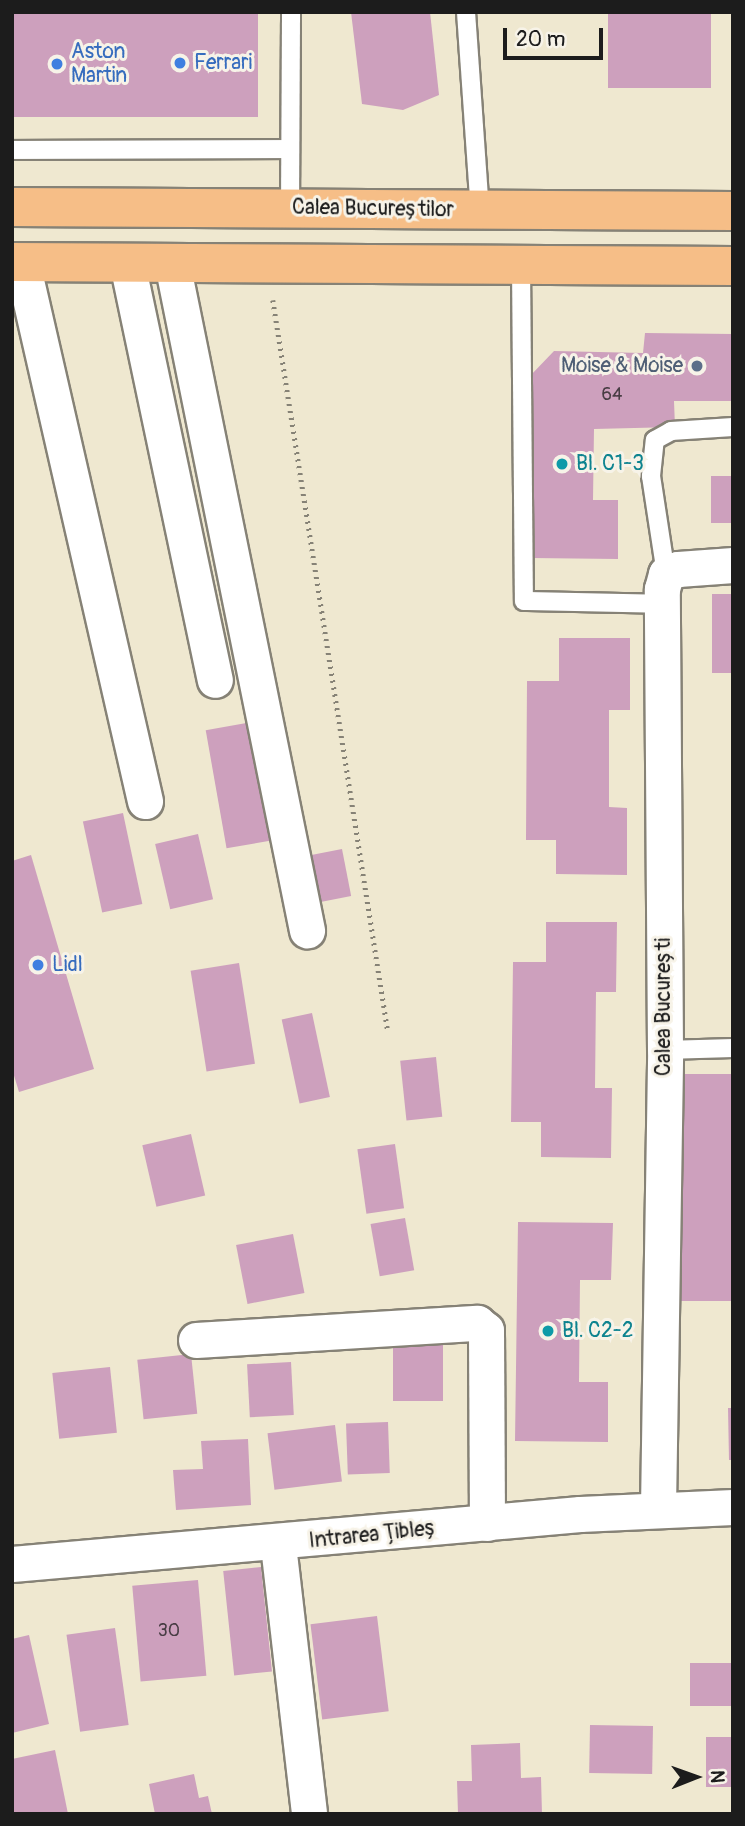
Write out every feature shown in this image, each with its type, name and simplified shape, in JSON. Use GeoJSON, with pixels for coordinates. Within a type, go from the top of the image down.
{"type":"FeatureCollection","features":[{"type":"Feature","properties":{"kind":"highway","name":"Calea Bucureștilor"},"geometry":{"type":"LineString","coordinates":[[12,207],[733,211]]}},
{"type":"Feature","properties":{"kind":"highway"},"geometry":{"type":"LineString","coordinates":[[17,262],[733,266]]}},
{"type":"Feature","properties":{"kind":"street"},"geometry":{"type":"LineString","coordinates":[[17,262],[145,801]]}},
{"type":"Feature","properties":{"kind":"street"},"geometry":{"type":"LineString","coordinates":[[127,263],[215,680]]}},
{"type":"Feature","properties":{"kind":"street"},"geometry":{"type":"LineString","coordinates":[[172,264],[307,930]]}},
{"type":"Feature","properties":{"kind":"street"},"geometry":{"type":"LineString","coordinates":[[664,589],[733,565]]}},
{"type":"Feature","properties":{"kind":"street","name":"Calea București"},"geometry":{"type":"LineString","coordinates":[[658,1508],[665,1050],[664,589]]}},
{"type":"Feature","properties":{"kind":"street"},"geometry":{"type":"LineString","coordinates":[[196,1340],[477,1324],[486,1330],[487,1523]]}},
{"type":"Feature","properties":{"kind":"street","name":"Intrarea Țibleș"},"geometry":{"type":"LineString","coordinates":[[12,1564],[278,1545],[658,1508],[733,1507]]}},
{"type":"Feature","properties":{"kind":"street"},"geometry":{"type":"LineString","coordinates":[[278,1545],[309,1814]]}},
{"type":"Feature","properties":{"kind":"lane"},"geometry":{"type":"LineString","coordinates":[[290,208],[291,12]]}},
{"type":"Feature","properties":{"kind":"lane"},"geometry":{"type":"LineString","coordinates":[[466,12],[480,210]]}},
{"type":"Feature","properties":{"kind":"lane"},"geometry":{"type":"LineString","coordinates":[[12,150],[290,149]]}},
{"type":"Feature","properties":{"kind":"lane"},"geometry":{"type":"LineString","coordinates":[[521,265],[524,601],[664,589],[651,475],[655,440],[671,431],[733,427]]}},
{"type":"Feature","properties":{"kind":"lane"},"geometry":{"type":"LineString","coordinates":[[665,1050],[733,1048]]}},
{"type":"Feature","properties":{"kind":"path"},"geometry":{"type":"LineString","coordinates":[[267,263],[388,1032]]}},
{"type":"Feature","properties":{"kind":"building","name":"Ferrari"},"geometry":{"type":"Polygon","coordinates":[[[12,12],[258,12],[258,117],[12,117],[12,12]]]}},
{"type":"Feature","properties":{"kind":"building"},"geometry":{"type":"Polygon","coordinates":[[[351,12],[430,12],[439,95],[403,110],[362,104],[351,12]]]}},
{"type":"Feature","properties":{"kind":"building"},"geometry":{"type":"Polygon","coordinates":[[[608,12],[711,12],[711,88],[608,88],[608,12]]]}},
{"type":"Feature","properties":{"kind":"building","name":"Bl. C1-3"},"geometry":{"type":"Polygon","coordinates":[[[645,333],[733,334],[733,401],[674,401],[675,427],[594,429],[593,500],[618,500],[618,559],[531,558],[530,376],[554,351],[643,353],[645,333]]]}},
{"type":"Feature","properties":{"kind":"building"},"geometry":{"type":"Polygon","coordinates":[[[711,476],[733,476],[733,523],[711,523],[711,476]]]}},
{"type":"Feature","properties":{"kind":"building"},"geometry":{"type":"Polygon","coordinates":[[[712,594],[733,594],[733,673],[712,673],[712,594]]]}},
{"type":"Feature","properties":{"kind":"building"},"geometry":{"type":"Polygon","coordinates":[[[559,638],[630,638],[630,710],[609,710],[609,807],[627,808],[627,875],[556,874],[556,840],[526,840],[527,681],[559,681],[559,638]]]}},
{"type":"Feature","properties":{"kind":"building"},"geometry":{"type":"Polygon","coordinates":[[[252,722],[273,840],[227,848],[206,730],[252,722]]]}},
{"type":"Feature","properties":{"kind":"building"},"geometry":{"type":"Polygon","coordinates":[[[123,813],[142,904],[102,912],[83,822],[123,813]]]}},
{"type":"Feature","properties":{"kind":"building"},"geometry":{"type":"Polygon","coordinates":[[[198,834],[213,899],[170,909],[155,844],[198,834]]]}},
{"type":"Feature","properties":{"kind":"building"},"geometry":{"type":"Polygon","coordinates":[[[342,849],[351,896],[313,904],[304,856],[342,849]]]}},
{"type":"Feature","properties":{"kind":"building","name":"Lidl"},"geometry":{"type":"Polygon","coordinates":[[[31,855],[94,1069],[19,1092],[12,1069],[12,861],[31,855]]]}},
{"type":"Feature","properties":{"kind":"building"},"geometry":{"type":"Polygon","coordinates":[[[546,922],[617,922],[616,992],[596,992],[595,1088],[612,1088],[611,1158],[541,1157],[541,1122],[511,1122],[513,962],[546,962],[546,922]]]}},
{"type":"Feature","properties":{"kind":"building"},"geometry":{"type":"Polygon","coordinates":[[[239,963],[255,1064],[207,1071],[191,971],[239,963]]]}},
{"type":"Feature","properties":{"kind":"building"},"geometry":{"type":"Polygon","coordinates":[[[312,1013],[330,1097],[300,1104],[282,1019],[312,1013]]]}},
{"type":"Feature","properties":{"kind":"building"},"geometry":{"type":"Polygon","coordinates":[[[436,1057],[442,1117],[406,1120],[400,1061],[436,1057]]]}},
{"type":"Feature","properties":{"kind":"building"},"geometry":{"type":"Polygon","coordinates":[[[675,1074],[733,1074],[733,1301],[675,1301],[675,1074]]]}},
{"type":"Feature","properties":{"kind":"building"},"geometry":{"type":"Polygon","coordinates":[[[191,1134],[205,1195],[156,1207],[142,1145],[191,1134]]]}},
{"type":"Feature","properties":{"kind":"building"},"geometry":{"type":"Polygon","coordinates":[[[395,1144],[404,1208],[366,1214],[357,1149],[395,1144]]]}},
{"type":"Feature","properties":{"kind":"building"},"geometry":{"type":"Polygon","coordinates":[[[405,1218],[414,1270],[380,1276],[371,1224],[405,1218]]]}},
{"type":"Feature","properties":{"kind":"building","name":"Bl. C2-2"},"geometry":{"type":"Polygon","coordinates":[[[518,1222],[613,1223],[611,1280],[580,1280],[579,1382],[608,1382],[608,1442],[515,1441],[518,1222]]]}},
{"type":"Feature","properties":{"kind":"building"},"geometry":{"type":"Polygon","coordinates":[[[293,1234],[304,1293],[248,1304],[236,1245],[293,1234]]]}},
{"type":"Feature","properties":{"kind":"building"},"geometry":{"type":"Polygon","coordinates":[[[393,1338],[443,1338],[443,1401],[393,1401],[393,1338]]]}},
{"type":"Feature","properties":{"kind":"building"},"geometry":{"type":"Polygon","coordinates":[[[191,1354],[197,1414],[144,1419],[137,1360],[191,1354]]]}},
{"type":"Feature","properties":{"kind":"building"},"geometry":{"type":"Polygon","coordinates":[[[291,1362],[294,1415],[250,1417],[247,1364],[291,1362]]]}},
{"type":"Feature","properties":{"kind":"building"},"geometry":{"type":"Polygon","coordinates":[[[110,1367],[117,1433],[59,1439],[52,1373],[110,1367]]]}},
{"type":"Feature","properties":{"kind":"building"},"geometry":{"type":"Polygon","coordinates":[[[728,1408],[733,1408],[733,1460],[729,1460],[728,1408]]]}},
{"type":"Feature","properties":{"kind":"building"},"geometry":{"type":"Polygon","coordinates":[[[388,1422],[390,1473],[348,1474],[346,1423],[388,1422]]]}},
{"type":"Feature","properties":{"kind":"building"},"geometry":{"type":"Polygon","coordinates":[[[335,1425],[342,1482],[274,1490],[268,1433],[335,1425]]]}},
{"type":"Feature","properties":{"kind":"building"},"geometry":{"type":"Polygon","coordinates":[[[248,1439],[251,1505],[176,1510],[173,1470],[203,1469],[201,1441],[248,1439]]]}},
{"type":"Feature","properties":{"kind":"building"},"geometry":{"type":"Polygon","coordinates":[[[261,1567],[272,1671],[234,1675],[223,1571],[261,1567]]]}},
{"type":"Feature","properties":{"kind":"building"},"geometry":{"type":"Polygon","coordinates":[[[198,1580],[206,1676],[141,1681],[132,1586],[198,1580]]]}},
{"type":"Feature","properties":{"kind":"building"},"geometry":{"type":"Polygon","coordinates":[[[377,1616],[389,1711],[322,1719],[310,1624],[377,1616]]]}},
{"type":"Feature","properties":{"kind":"building"},"geometry":{"type":"Polygon","coordinates":[[[115,1628],[129,1725],[80,1732],[66,1635],[115,1628]]]}},
{"type":"Feature","properties":{"kind":"building"},"geometry":{"type":"Polygon","coordinates":[[[29,1635],[49,1724],[12,1733],[12,1639],[29,1635]]]}},
{"type":"Feature","properties":{"kind":"building"},"geometry":{"type":"Polygon","coordinates":[[[690,1663],[733,1663],[733,1706],[690,1706],[690,1663]]]}},
{"type":"Feature","properties":{"kind":"building"},"geometry":{"type":"Polygon","coordinates":[[[590,1725],[653,1726],[652,1774],[589,1773],[590,1725]]]}},
{"type":"Feature","properties":{"kind":"building"},"geometry":{"type":"Polygon","coordinates":[[[706,1737],[733,1737],[733,1787],[706,1787],[706,1737]]]}},
{"type":"Feature","properties":{"kind":"building"},"geometry":{"type":"Polygon","coordinates":[[[520,1743],[521,1778],[541,1777],[542,1814],[458,1814],[457,1781],[472,1781],[471,1745],[520,1743]]]}},
{"type":"Feature","properties":{"kind":"building"},"geometry":{"type":"Polygon","coordinates":[[[55,1750],[68,1814],[12,1814],[12,1759],[55,1750]]]}},
{"type":"Feature","properties":{"kind":"building"},"geometry":{"type":"Polygon","coordinates":[[[194,1774],[199,1798],[208,1796],[212,1814],[155,1814],[149,1784],[194,1774]]]}},
{"type":"Feature","properties":{"kind":"place","name":"Ferrari"},"geometry":{"type":"Point","coordinates":[180,63]}},
{"type":"Feature","properties":{"kind":"place","name":"Aston Martin"},"geometry":{"type":"Point","coordinates":[57,64]}},
{"type":"Feature","properties":{"kind":"place","name":"Moise & Moise"},"geometry":{"type":"Point","coordinates":[697,366]}},
{"type":"Feature","properties":{"kind":"place","name":"Bl. C1-3"},"geometry":{"type":"Point","coordinates":[562,464]}},
{"type":"Feature","properties":{"kind":"place","name":"Lidl"},"geometry":{"type":"Point","coordinates":[38,965]}},
{"type":"Feature","properties":{"kind":"place","name":"Bl. C2-2"},"geometry":{"type":"Point","coordinates":[548,1331]}}]}
